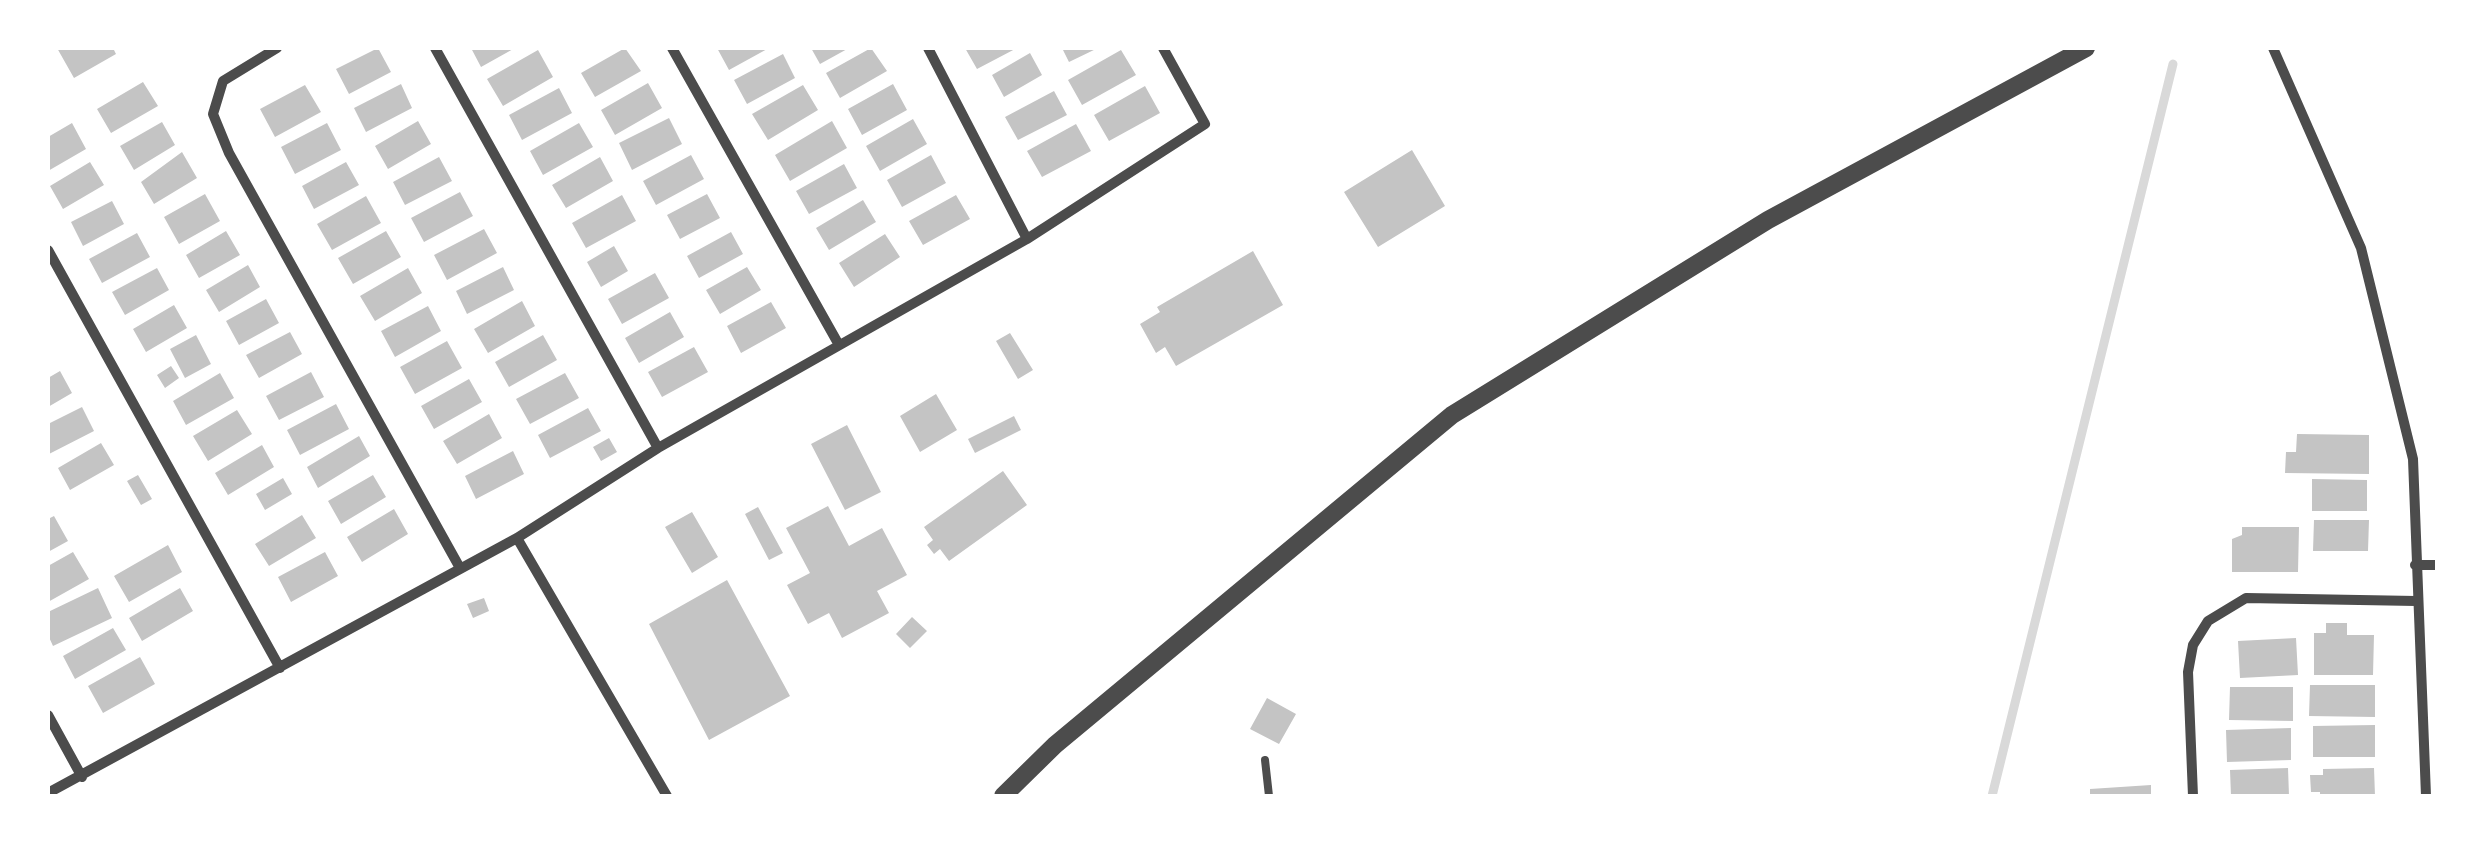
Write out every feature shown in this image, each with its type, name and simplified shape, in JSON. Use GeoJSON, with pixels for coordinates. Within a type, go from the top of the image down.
{"type":"FeatureCollection","features":[{"type":"Feature","properties":{"kind":"street"},"geometry":{"type":"LineString","coordinates":[[277,48],[223,80],[214,114],[229,153],[460,568]]}},
{"type":"Feature","properties":{"kind":"street"},"geometry":{"type":"LineString","coordinates":[[435,48],[658,448]]}},
{"type":"Feature","properties":{"kind":"street"},"geometry":{"type":"LineString","coordinates":[[672,48],[840,345]]}},
{"type":"Feature","properties":{"kind":"street"},"geometry":{"type":"LineString","coordinates":[[928,48],[1027,239]]}},
{"type":"Feature","properties":{"kind":"street"},"geometry":{"type":"LineString","coordinates":[[48,793],[518,538],[658,448],[1027,239],[1206,124],[1163,48]]}},
{"type":"Feature","properties":{"kind":"street"},"geometry":{"type":"LineString","coordinates":[[1002,796],[1055,745],[1452,415],[1768,220],[2086,48]]}},
{"type":"Feature","properties":{"kind":"street"},"geometry":{"type":"LineString","coordinates":[[2272,48],[2360,248],[2413,459],[2416,601],[2432,775],[2426,796]]}},
{"type":"Feature","properties":{"kind":"street"},"geometry":{"type":"LineString","coordinates":[[48,250],[280,668]]}},
{"type":"Feature","properties":{"kind":"street"},"geometry":{"type":"LineString","coordinates":[[518,538],[667,796]]}},
{"type":"Feature","properties":{"kind":"street"},"geometry":{"type":"LineString","coordinates":[[2415,565],[2438,564]]}},
{"type":"Feature","properties":{"kind":"street"},"geometry":{"type":"LineString","coordinates":[[2193,796],[2188,672],[2193,645],[2208,620],[2246,598],[2416,601]]}},
{"type":"Feature","properties":{"kind":"street"},"geometry":{"type":"LineString","coordinates":[[48,715],[82,777]]}},
{"type":"Feature","properties":{"kind":"lane"},"geometry":{"type":"LineString","coordinates":[[1266,760],[1269,796]]}},
{"type":"Feature","properties":{"kind":"building"},"geometry":{"type":"Polygon","coordinates":[[[57,48],[113,48],[116,54],[74,78],[57,48]]]}},
{"type":"Feature","properties":{"kind":"building"},"geometry":{"type":"Polygon","coordinates":[[[378,48],[391,72],[349,94],[336,69],[378,48]]]}},
{"type":"Feature","properties":{"kind":"building"},"geometry":{"type":"Polygon","coordinates":[[[471,48],[515,48],[481,67],[471,48]]]}},
{"type":"Feature","properties":{"kind":"building"},"geometry":{"type":"Polygon","coordinates":[[[625,48],[641,71],[595,97],[581,73],[625,48]]]}},
{"type":"Feature","properties":{"kind":"building"},"geometry":{"type":"Polygon","coordinates":[[[717,48],[769,48],[729,70],[717,48]]]}},
{"type":"Feature","properties":{"kind":"building"},"geometry":{"type":"Polygon","coordinates":[[[811,48],[849,48],[820,64],[811,48]]]}},
{"type":"Feature","properties":{"kind":"building"},"geometry":{"type":"Polygon","coordinates":[[[871,48],[887,71],[840,98],[826,73],[871,48]]]}},
{"type":"Feature","properties":{"kind":"building"},"geometry":{"type":"Polygon","coordinates":[[[965,48],[1017,48],[977,69],[965,48]]]}},
{"type":"Feature","properties":{"kind":"building"},"geometry":{"type":"Polygon","coordinates":[[[1062,48],[1098,48],[1069,62],[1062,48]]]}},
{"type":"Feature","properties":{"kind":"building"},"geometry":{"type":"Polygon","coordinates":[[[538,50],[553,77],[503,106],[487,79],[538,50]]]}},
{"type":"Feature","properties":{"kind":"building"},"geometry":{"type":"Polygon","coordinates":[[[1121,50],[1136,75],[1082,105],[1068,80],[1121,50]]]}},
{"type":"Feature","properties":{"kind":"building"},"geometry":{"type":"Polygon","coordinates":[[[1030,53],[1042,75],[1004,97],[992,75],[1030,53]]]}},
{"type":"Feature","properties":{"kind":"building"},"geometry":{"type":"Polygon","coordinates":[[[783,54],[795,78],[747,104],[734,80],[783,54]]]}},
{"type":"Feature","properties":{"kind":"building"},"geometry":{"type":"Polygon","coordinates":[[[143,82],[158,106],[111,133],[97,109],[143,82]]]}},
{"type":"Feature","properties":{"kind":"building"},"geometry":{"type":"Polygon","coordinates":[[[648,83],[662,108],[615,135],[601,110],[648,83]]]}},
{"type":"Feature","properties":{"kind":"building"},"geometry":{"type":"Polygon","coordinates":[[[401,84],[412,108],[366,132],[354,108],[401,84]]]}},
{"type":"Feature","properties":{"kind":"building"},"geometry":{"type":"Polygon","coordinates":[[[893,84],[907,110],[862,135],[848,109],[893,84]]]}},
{"type":"Feature","properties":{"kind":"building"},"geometry":{"type":"Polygon","coordinates":[[[305,85],[321,112],[275,137],[260,109],[305,85]]]}},
{"type":"Feature","properties":{"kind":"building"},"geometry":{"type":"Polygon","coordinates":[[[803,85],[818,110],[768,140],[752,114],[803,85]]]}},
{"type":"Feature","properties":{"kind":"building"},"geometry":{"type":"Polygon","coordinates":[[[1145,86],[1160,113],[1109,141],[1094,115],[1145,86]]]}},
{"type":"Feature","properties":{"kind":"building"},"geometry":{"type":"Polygon","coordinates":[[[559,88],[572,113],[522,140],[509,115],[559,88]]]}},
{"type":"Feature","properties":{"kind":"building"},"geometry":{"type":"Polygon","coordinates":[[[1054,91],[1067,115],[1018,140],[1005,117],[1054,91]]]}},
{"type":"Feature","properties":{"kind":"building"},"geometry":{"type":"Polygon","coordinates":[[[669,118],[682,144],[632,170],[619,143],[669,118]]]}},
{"type":"Feature","properties":{"kind":"building"},"geometry":{"type":"Polygon","coordinates":[[[913,119],[927,144],[880,171],[866,146],[913,119]]]}},
{"type":"Feature","properties":{"kind":"building"},"geometry":{"type":"Polygon","coordinates":[[[418,121],[431,144],[388,169],[375,146],[418,121]]]}},
{"type":"Feature","properties":{"kind":"building"},"geometry":{"type":"Polygon","coordinates":[[[832,121],[847,148],[790,181],[775,155],[832,121]]]}},
{"type":"Feature","properties":{"kind":"building"},"geometry":{"type":"Polygon","coordinates":[[[162,122],[175,145],[134,170],[120,146],[162,122]]]}},
{"type":"Feature","properties":{"kind":"building"},"geometry":{"type":"Polygon","coordinates":[[[72,123],[86,149],[48,171],[48,137],[72,123]]]}},
{"type":"Feature","properties":{"kind":"building"},"geometry":{"type":"Polygon","coordinates":[[[327,123],[341,150],[295,174],[281,147],[327,123]]]}},
{"type":"Feature","properties":{"kind":"building"},"geometry":{"type":"Polygon","coordinates":[[[579,123],[593,147],[543,175],[530,151],[579,123]]]}},
{"type":"Feature","properties":{"kind":"building"},"geometry":{"type":"Polygon","coordinates":[[[1076,124],[1091,151],[1042,177],[1027,151],[1076,124]]]}},
{"type":"Feature","properties":{"kind":"building"},"geometry":{"type":"Polygon","coordinates":[[[1412,150],[1445,206],[1378,247],[1344,192],[1412,150]]]}},
{"type":"Feature","properties":{"kind":"building"},"geometry":{"type":"Polygon","coordinates":[[[182,152],[197,178],[154,204],[141,182],[182,152]]]}},
{"type":"Feature","properties":{"kind":"building"},"geometry":{"type":"Polygon","coordinates":[[[691,155],[704,179],[656,205],[643,181],[691,155]]]}},
{"type":"Feature","properties":{"kind":"building"},"geometry":{"type":"Polygon","coordinates":[[[931,155],[946,183],[902,207],[887,180],[931,155]]]}},
{"type":"Feature","properties":{"kind":"building"},"geometry":{"type":"Polygon","coordinates":[[[439,157],[452,181],[405,205],[393,182],[439,157]]]}},
{"type":"Feature","properties":{"kind":"building"},"geometry":{"type":"Polygon","coordinates":[[[600,157],[613,181],[566,208],[552,185],[600,157]]]}},
{"type":"Feature","properties":{"kind":"building"},"geometry":{"type":"Polygon","coordinates":[[[90,162],[104,185],[63,209],[50,186],[90,162]]]}},
{"type":"Feature","properties":{"kind":"building"},"geometry":{"type":"Polygon","coordinates":[[[346,162],[359,185],[314,209],[302,186],[346,162]]]}},
{"type":"Feature","properties":{"kind":"building"},"geometry":{"type":"Polygon","coordinates":[[[844,164],[857,188],[809,214],[796,191],[844,164]]]}},
{"type":"Feature","properties":{"kind":"building"},"geometry":{"type":"Polygon","coordinates":[[[460,192],[473,216],[424,242],[411,218],[460,192]]]}},
{"type":"Feature","properties":{"kind":"building"},"geometry":{"type":"Polygon","coordinates":[[[205,194],[220,221],[179,244],[164,217],[205,194]]]}},
{"type":"Feature","properties":{"kind":"building"},"geometry":{"type":"Polygon","coordinates":[[[707,194],[720,218],[680,239],[667,215],[707,194]]]}},
{"type":"Feature","properties":{"kind":"building"},"geometry":{"type":"Polygon","coordinates":[[[622,195],[636,221],[586,248],[572,223],[622,195]]]}},
{"type":"Feature","properties":{"kind":"building"},"geometry":{"type":"Polygon","coordinates":[[[956,195],[970,219],[923,245],[909,221],[956,195]]]}},
{"type":"Feature","properties":{"kind":"building"},"geometry":{"type":"Polygon","coordinates":[[[366,196],[381,223],[332,250],[317,224],[366,196]]]}},
{"type":"Feature","properties":{"kind":"building"},"geometry":{"type":"Polygon","coordinates":[[[863,200],[876,222],[829,250],[816,228],[863,200]]]}},
{"type":"Feature","properties":{"kind":"building"},"geometry":{"type":"Polygon","coordinates":[[[112,201],[124,224],[83,246],[71,222],[112,201]]]}},
{"type":"Feature","properties":{"kind":"building"},"geometry":{"type":"Polygon","coordinates":[[[484,229],[497,253],[447,280],[434,255],[484,229]]]}},
{"type":"Feature","properties":{"kind":"building"},"geometry":{"type":"Polygon","coordinates":[[[226,231],[240,255],[199,278],[186,255],[226,231]]]}},
{"type":"Feature","properties":{"kind":"building"},"geometry":{"type":"Polygon","coordinates":[[[386,231],[401,257],[353,284],[338,258],[386,231]]]}},
{"type":"Feature","properties":{"kind":"building"},"geometry":{"type":"Polygon","coordinates":[[[731,232],[743,254],[699,278],[687,256],[731,232]]]}},
{"type":"Feature","properties":{"kind":"building"},"geometry":{"type":"Polygon","coordinates":[[[137,233],[150,257],[102,283],[89,259],[137,233]]]}},
{"type":"Feature","properties":{"kind":"building"},"geometry":{"type":"Polygon","coordinates":[[[885,234],[900,257],[854,287],[839,263],[885,234]]]}},
{"type":"Feature","properties":{"kind":"building"},"geometry":{"type":"Polygon","coordinates":[[[614,246],[628,271],[601,287],[587,262],[614,246]]]}},
{"type":"Feature","properties":{"kind":"building"},"geometry":{"type":"Polygon","coordinates":[[[1253,251],[1283,305],[1176,366],[1165,347],[1156,353],[1140,324],[1160,312],[1157,307],[1253,251]]]}},
{"type":"Feature","properties":{"kind":"building"},"geometry":{"type":"Polygon","coordinates":[[[248,265],[260,287],[219,312],[206,290],[248,265]]]}},
{"type":"Feature","properties":{"kind":"building"},"geometry":{"type":"Polygon","coordinates":[[[503,267],[514,290],[467,314],[456,291],[503,267]]]}},
{"type":"Feature","properties":{"kind":"building"},"geometry":{"type":"Polygon","coordinates":[[[747,267],[761,290],[720,314],[706,290],[747,267]]]}},
{"type":"Feature","properties":{"kind":"building"},"geometry":{"type":"Polygon","coordinates":[[[157,268],[169,290],[125,315],[112,292],[157,268]]]}},
{"type":"Feature","properties":{"kind":"building"},"geometry":{"type":"Polygon","coordinates":[[[408,268],[422,293],[375,321],[360,296],[408,268]]]}},
{"type":"Feature","properties":{"kind":"building"},"geometry":{"type":"Polygon","coordinates":[[[655,273],[669,298],[622,324],[608,299],[655,273]]]}},
{"type":"Feature","properties":{"kind":"building"},"geometry":{"type":"Polygon","coordinates":[[[266,299],[279,323],[239,345],[226,321],[266,299]]]}},
{"type":"Feature","properties":{"kind":"building"},"geometry":{"type":"Polygon","coordinates":[[[522,301],[535,326],[488,353],[474,329],[522,301]]]}},
{"type":"Feature","properties":{"kind":"building"},"geometry":{"type":"Polygon","coordinates":[[[771,302],[786,328],[741,353],[727,326],[771,302]]]}},
{"type":"Feature","properties":{"kind":"building"},"geometry":{"type":"Polygon","coordinates":[[[174,305],[187,328],[146,352],[133,329],[174,305]]]}},
{"type":"Feature","properties":{"kind":"building"},"geometry":{"type":"Polygon","coordinates":[[[428,306],[441,331],[395,357],[381,331],[428,306]]]}},
{"type":"Feature","properties":{"kind":"building"},"geometry":{"type":"Polygon","coordinates":[[[670,312],[684,337],[639,363],[625,338],[670,312]]]}},
{"type":"Feature","properties":{"kind":"building"},"geometry":{"type":"Polygon","coordinates":[[[290,332],[302,354],[259,378],[246,355],[290,332]]]}},
{"type":"Feature","properties":{"kind":"building"},"geometry":{"type":"Polygon","coordinates":[[[1010,333],[1033,370],[1018,379],[996,341],[1010,333]]]}},
{"type":"Feature","properties":{"kind":"building"},"geometry":{"type":"Polygon","coordinates":[[[196,335],[211,364],[185,378],[170,349],[196,335]]]}},
{"type":"Feature","properties":{"kind":"building"},"geometry":{"type":"Polygon","coordinates":[[[543,335],[557,360],[509,387],[495,362],[543,335]]]}},
{"type":"Feature","properties":{"kind":"building"},"geometry":{"type":"Polygon","coordinates":[[[447,341],[462,368],[415,394],[400,367],[447,341]]]}},
{"type":"Feature","properties":{"kind":"building"},"geometry":{"type":"Polygon","coordinates":[[[694,347],[708,372],[662,397],[648,372],[694,347]]]}},
{"type":"Feature","properties":{"kind":"building"},"geometry":{"type":"Polygon","coordinates":[[[171,366],[179,378],[165,388],[157,375],[171,366]]]}},
{"type":"Feature","properties":{"kind":"building"},"geometry":{"type":"Polygon","coordinates":[[[60,371],[72,393],[48,407],[48,378],[60,371]]]}},
{"type":"Feature","properties":{"kind":"building"},"geometry":{"type":"Polygon","coordinates":[[[311,372],[324,397],[279,420],[266,396],[311,372]]]}},
{"type":"Feature","properties":{"kind":"building"},"geometry":{"type":"Polygon","coordinates":[[[220,373],[234,398],[186,425],[173,401],[220,373]]]}},
{"type":"Feature","properties":{"kind":"building"},"geometry":{"type":"Polygon","coordinates":[[[565,373],[579,398],[530,424],[516,399],[565,373]]]}},
{"type":"Feature","properties":{"kind":"building"},"geometry":{"type":"Polygon","coordinates":[[[469,379],[482,402],[434,429],[421,406],[469,379]]]}},
{"type":"Feature","properties":{"kind":"building"},"geometry":{"type":"Polygon","coordinates":[[[936,394],[957,430],[920,452],[900,416],[936,394]]]}},
{"type":"Feature","properties":{"kind":"building"},"geometry":{"type":"Polygon","coordinates":[[[336,404],[349,429],[300,455],[287,430],[336,404]]]}},
{"type":"Feature","properties":{"kind":"building"},"geometry":{"type":"Polygon","coordinates":[[[82,407],[94,431],[49,454],[48,424],[82,407]]]}},
{"type":"Feature","properties":{"kind":"building"},"geometry":{"type":"Polygon","coordinates":[[[588,408],[601,431],[550,458],[538,435],[588,408]]]}},
{"type":"Feature","properties":{"kind":"building"},"geometry":{"type":"Polygon","coordinates":[[[237,410],[252,434],[208,461],[193,436],[237,410]]]}},
{"type":"Feature","properties":{"kind":"building"},"geometry":{"type":"Polygon","coordinates":[[[489,414],[502,438],[457,464],[443,441],[489,414]]]}},
{"type":"Feature","properties":{"kind":"building"},"geometry":{"type":"Polygon","coordinates":[[[1014,416],[1021,430],[975,453],[968,439],[1014,416]]]}},
{"type":"Feature","properties":{"kind":"building"},"geometry":{"type":"Polygon","coordinates":[[[847,425],[881,492],[845,510],[811,444],[847,425]]]}},
{"type":"Feature","properties":{"kind":"building"},"geometry":{"type":"Polygon","coordinates":[[[2297,434],[2369,435],[2369,474],[2285,473],[2286,452],[2296,452],[2297,434]]]}},
{"type":"Feature","properties":{"kind":"building"},"geometry":{"type":"Polygon","coordinates":[[[359,436],[370,456],[318,488],[307,467],[359,436]]]}},
{"type":"Feature","properties":{"kind":"building"},"geometry":{"type":"Polygon","coordinates":[[[609,438],[617,452],[601,461],[593,447],[609,438]]]}},
{"type":"Feature","properties":{"kind":"building"},"geometry":{"type":"Polygon","coordinates":[[[101,443],[114,465],[70,490],[58,468],[101,443]]]}},
{"type":"Feature","properties":{"kind":"building"},"geometry":{"type":"Polygon","coordinates":[[[262,445],[274,467],[228,495],[215,473],[262,445]]]}},
{"type":"Feature","properties":{"kind":"building"},"geometry":{"type":"Polygon","coordinates":[[[513,451],[524,474],[476,499],[465,476],[513,451]]]}},
{"type":"Feature","properties":{"kind":"building"},"geometry":{"type":"Polygon","coordinates":[[[1003,471],[1027,505],[949,561],[940,549],[934,554],[927,545],[933,540],[924,527],[1003,471]]]}},
{"type":"Feature","properties":{"kind":"building"},"geometry":{"type":"Polygon","coordinates":[[[138,475],[152,499],[141,505],[127,481],[138,475]]]}},
{"type":"Feature","properties":{"kind":"building"},"geometry":{"type":"Polygon","coordinates":[[[373,475],[386,497],[341,524],[328,501],[373,475]]]}},
{"type":"Feature","properties":{"kind":"building"},"geometry":{"type":"Polygon","coordinates":[[[283,478],[292,494],[265,510],[256,494],[283,478]]]}},
{"type":"Feature","properties":{"kind":"building"},"geometry":{"type":"Polygon","coordinates":[[[2312,479],[2367,480],[2367,511],[2312,511],[2312,479]]]}},
{"type":"Feature","properties":{"kind":"building"},"geometry":{"type":"Polygon","coordinates":[[[828,506],[849,546],[882,528],[907,575],[877,591],[889,613],[842,638],[829,613],[808,624],[787,585],[810,573],[786,528],[828,506]]]}},
{"type":"Feature","properties":{"kind":"building"},"geometry":{"type":"Polygon","coordinates":[[[758,507],[783,553],[769,560],[745,514],[758,507]]]}},
{"type":"Feature","properties":{"kind":"building"},"geometry":{"type":"Polygon","coordinates":[[[394,509],[408,534],[362,562],[347,537],[394,509]]]}},
{"type":"Feature","properties":{"kind":"building"},"geometry":{"type":"Polygon","coordinates":[[[692,512],[718,557],[692,573],[665,527],[692,512]]]}},
{"type":"Feature","properties":{"kind":"building"},"geometry":{"type":"Polygon","coordinates":[[[302,515],[316,538],[269,566],[255,544],[302,515]]]}},
{"type":"Feature","properties":{"kind":"building"},"geometry":{"type":"Polygon","coordinates":[[[54,516],[68,541],[48,552],[48,519],[54,516]]]}},
{"type":"Feature","properties":{"kind":"building"},"geometry":{"type":"Polygon","coordinates":[[[2314,520],[2369,520],[2368,551],[2313,551],[2314,520]]]}},
{"type":"Feature","properties":{"kind":"building"},"geometry":{"type":"Polygon","coordinates":[[[2242,527],[2299,527],[2298,572],[2232,572],[2232,539],[2242,535],[2242,527]]]}},
{"type":"Feature","properties":{"kind":"building"},"geometry":{"type":"Polygon","coordinates":[[[168,545],[182,572],[129,602],[114,576],[168,545]]]}},
{"type":"Feature","properties":{"kind":"building"},"geometry":{"type":"Polygon","coordinates":[[[73,552],[89,579],[48,602],[48,566],[73,552]]]}},
{"type":"Feature","properties":{"kind":"building"},"geometry":{"type":"Polygon","coordinates":[[[325,552],[338,576],[291,602],[278,577],[325,552]]]}},
{"type":"Feature","properties":{"kind":"building"},"geometry":{"type":"Polygon","coordinates":[[[727,580],[790,696],[709,740],[649,624],[727,580]]]}},
{"type":"Feature","properties":{"kind":"building"},"geometry":{"type":"Polygon","coordinates":[[[98,588],[112,618],[53,646],[48,635],[48,612],[98,588]]]}},
{"type":"Feature","properties":{"kind":"building"},"geometry":{"type":"Polygon","coordinates":[[[180,588],[193,611],[142,641],[129,618],[180,588]]]}},
{"type":"Feature","properties":{"kind":"building"},"geometry":{"type":"Polygon","coordinates":[[[484,598],[489,611],[473,618],[467,604],[484,598]]]}},
{"type":"Feature","properties":{"kind":"building"},"geometry":{"type":"Polygon","coordinates":[[[912,617],[927,631],[910,648],[896,634],[912,617]]]}},
{"type":"Feature","properties":{"kind":"building"},"geometry":{"type":"Polygon","coordinates":[[[2326,623],[2347,623],[2347,635],[2374,635],[2373,675],[2314,675],[2314,633],[2326,633],[2326,623]]]}},
{"type":"Feature","properties":{"kind":"building"},"geometry":{"type":"Polygon","coordinates":[[[113,628],[126,650],[75,679],[63,656],[113,628]]]}},
{"type":"Feature","properties":{"kind":"building"},"geometry":{"type":"Polygon","coordinates":[[[2296,638],[2298,675],[2240,678],[2238,641],[2296,638]]]}},
{"type":"Feature","properties":{"kind":"building"},"geometry":{"type":"Polygon","coordinates":[[[140,657],[155,684],[103,713],[88,686],[140,657]]]}},
{"type":"Feature","properties":{"kind":"building"},"geometry":{"type":"Polygon","coordinates":[[[2310,685],[2375,685],[2375,717],[2309,716],[2310,685]]]}},
{"type":"Feature","properties":{"kind":"building"},"geometry":{"type":"Polygon","coordinates":[[[2230,687],[2293,687],[2293,721],[2229,720],[2230,687]]]}},
{"type":"Feature","properties":{"kind":"building"},"geometry":{"type":"Polygon","coordinates":[[[1267,698],[1296,714],[1279,744],[1250,729],[1267,698]]]}},
{"type":"Feature","properties":{"kind":"building"},"geometry":{"type":"Polygon","coordinates":[[[2375,725],[2375,757],[2313,757],[2313,726],[2375,725]]]}},
{"type":"Feature","properties":{"kind":"building"},"geometry":{"type":"Polygon","coordinates":[[[2291,728],[2291,760],[2227,762],[2226,730],[2291,728]]]}},
{"type":"Feature","properties":{"kind":"building"},"geometry":{"type":"Polygon","coordinates":[[[2288,768],[2289,796],[2231,796],[2230,770],[2288,768]]]}},
{"type":"Feature","properties":{"kind":"building"},"geometry":{"type":"Polygon","coordinates":[[[2374,768],[2375,796],[2320,796],[2320,792],[2311,792],[2310,775],[2323,775],[2323,769],[2374,768]]]}},
{"type":"Feature","properties":{"kind":"building"},"geometry":{"type":"Polygon","coordinates":[[[2151,785],[2151,796],[2090,796],[2090,789],[2151,785]]]}},
{"type":"Feature","properties":{"kind":"waterway"},"geometry":{"type":"LineString","coordinates":[[1992,796],[2173,64]]}}]}
